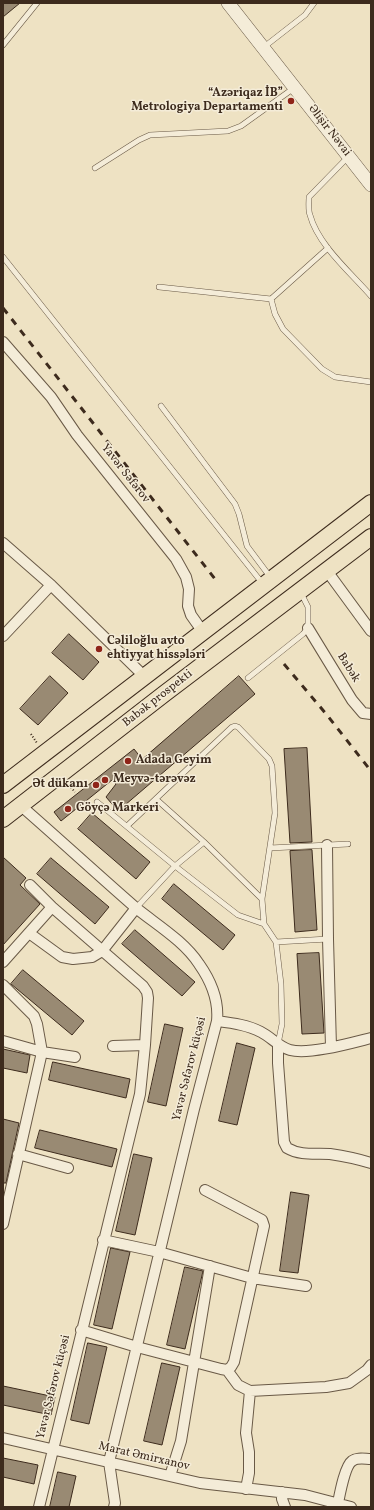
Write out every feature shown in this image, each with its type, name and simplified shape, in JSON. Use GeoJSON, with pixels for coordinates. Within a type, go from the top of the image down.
{"type":"FeatureCollection","features":[{"type":"Feature","properties":{"kind":"main road","name":"Babək prospekti"},"geometry":{"type":"LineString","coordinates":[[3,785],[371,503]]}},
{"type":"Feature","properties":{"kind":"main road","name":"Babək prospekti"},"geometry":{"type":"LineString","coordinates":[[3,819],[371,537]]}},
{"type":"Feature","properties":{"kind":"street","name":"Əlişir Nəvai"},"geometry":{"type":"LineString","coordinates":[[228,3],[371,185]]}},
{"type":"Feature","properties":{"kind":"street","name":"Yavər Səfərov"},"geometry":{"type":"LineString","coordinates":[[3,342],[51,398],[78,435],[176,559],[186,577],[189,589],[188,606],[191,615],[203,632]]}},
{"type":"Feature","properties":{"kind":"street"},"geometry":{"type":"LineString","coordinates":[[3,543],[51,585],[145,677]]}},
{"type":"Feature","properties":{"kind":"street"},"geometry":{"type":"LineString","coordinates":[[326,570],[371,631]]}},
{"type":"Feature","properties":{"kind":"street"},"geometry":{"type":"LineString","coordinates":[[3,636],[51,585]]}},
{"type":"Feature","properties":{"kind":"street","name":"Babək"},"geometry":{"type":"LineString","coordinates":[[308,628],[352,700],[363,712],[371,714]]}},
{"type":"Feature","properties":{"kind":"street","name":"Yavər Səfərov küçəsi"},"geometry":{"type":"LineString","coordinates":[[20,805],[136,908],[181,944],[198,963],[208,980],[218,1009],[217,1021],[194,1109],[109,1462],[115,1503],[114,1507]]}},
{"type":"Feature","properties":{"kind":"street"},"geometry":{"type":"LineString","coordinates":[[327,845],[331,1047]]}},
{"type":"Feature","properties":{"kind":"street","name":"Yavər Səfərov küçəsi"},"geometry":{"type":"LineString","coordinates":[[30,885],[52,907],[142,986],[147,992],[148,998],[140,1094],[103,1240],[39,1507]]}},
{"type":"Feature","properties":{"kind":"street"},"geometry":{"type":"LineString","coordinates":[[3,962],[52,907]]}},
{"type":"Feature","properties":{"kind":"street"},"geometry":{"type":"LineString","coordinates":[[29,933],[62,957],[73,959],[92,957],[102,951],[136,908]]}},
{"type":"Feature","properties":{"kind":"street"},"geometry":{"type":"LineString","coordinates":[[3,985],[34,1016],[42,1052],[5,1209],[3,1224]]}},
{"type":"Feature","properties":{"kind":"street"},"geometry":{"type":"LineString","coordinates":[[217,1021],[250,1027],[289,1050],[301,1051],[331,1047],[371,1038]]}},
{"type":"Feature","properties":{"kind":"street"},"geometry":{"type":"LineString","coordinates":[[3,1041],[42,1052],[75,1057]]}},
{"type":"Feature","properties":{"kind":"street"},"geometry":{"type":"LineString","coordinates":[[278,1044],[284,1142],[287,1148],[302,1154],[330,1154],[371,1164]]}},
{"type":"Feature","properties":{"kind":"street"},"geometry":{"type":"LineString","coordinates":[[113,1046],[145,1045]]}},
{"type":"Feature","properties":{"kind":"street"},"geometry":{"type":"LineString","coordinates":[[18,1154],[68,1168]]}},
{"type":"Feature","properties":{"kind":"street"},"geometry":{"type":"LineString","coordinates":[[204,1190],[262,1220],[264,1226],[234,1362],[227,1370],[238,1385],[250,1391],[326,1387],[349,1383],[367,1370],[371,1365]]}},
{"type":"Feature","properties":{"kind":"street"},"geometry":{"type":"LineString","coordinates":[[103,1240],[159,1252],[252,1278],[306,1286]]}},
{"type":"Feature","properties":{"kind":"street"},"geometry":{"type":"LineString","coordinates":[[170,1476],[181,1441],[210,1266]]}},
{"type":"Feature","properties":{"kind":"street","name":"Yavər Səfərov küçəsi"},"geometry":{"type":"LineString","coordinates":[[81,1330],[137,1347],[227,1370]]}},
{"type":"Feature","properties":{"kind":"street"},"geometry":{"type":"LineString","coordinates":[[246,1489],[249,1473],[249,1452],[246,1433],[250,1391]]}},
{"type":"Feature","properties":{"kind":"street","name":"Marat Əmirxanov"},"geometry":{"type":"LineString","coordinates":[[3,1438],[200,1483],[305,1495],[351,1507]]}},
{"type":"Feature","properties":{"kind":"street"},"geometry":{"type":"LineString","coordinates":[[338,1503],[347,1468],[351,1461],[356,1459],[371,1459]]}},
{"type":"Feature","properties":{"kind":"street"},"geometry":{"type":"LineString","coordinates":[[282,1492],[282,1498],[286,1507]]}},
{"type":"Feature","properties":{"kind":"lane"},"geometry":{"type":"LineString","coordinates":[[3,45],[37,3]]}},
{"type":"Feature","properties":{"kind":"lane"},"geometry":{"type":"LineString","coordinates":[[263,47],[305,15],[314,3]]}},
{"type":"Feature","properties":{"kind":"lane"},"geometry":{"type":"LineString","coordinates":[[95,168],[150,135],[228,131],[241,126],[295,87]]}},
{"type":"Feature","properties":{"kind":"lane"},"geometry":{"type":"LineString","coordinates":[[349,156],[309,197],[309,214],[316,230],[328,248],[371,296]]}},
{"type":"Feature","properties":{"kind":"lane"},"geometry":{"type":"LineString","coordinates":[[158,287],[271,299],[328,248]]}},
{"type":"Feature","properties":{"kind":"lane"},"geometry":{"type":"LineString","coordinates":[[3,257],[268,582]]}},
{"type":"Feature","properties":{"kind":"lane"},"geometry":{"type":"LineString","coordinates":[[271,299],[275,314],[283,329],[322,369],[335,377],[371,382]]}},
{"type":"Feature","properties":{"kind":"lane"},"geometry":{"type":"LineString","coordinates":[[161,406],[234,504],[239,514],[247,546],[268,582]]}},
{"type":"Feature","properties":{"kind":"lane"},"geometry":{"type":"LineString","coordinates":[[248,678],[308,628],[308,607],[300,590]]}},
{"type":"Feature","properties":{"kind":"lane"},"geometry":{"type":"LineString","coordinates":[[127,826],[232,727],[238,727],[269,759],[272,766],[275,813],[262,899],[264,924],[276,942],[281,984],[282,1024],[278,1044]]}},
{"type":"Feature","properties":{"kind":"lane"},"geometry":{"type":"LineString","coordinates":[[156,799],[204,842],[262,899]]}},
{"type":"Feature","properties":{"kind":"lane"},"geometry":{"type":"LineString","coordinates":[[97,802],[174,866],[238,915],[264,924]]}},
{"type":"Feature","properties":{"kind":"lane"},"geometry":{"type":"LineString","coordinates":[[136,908],[174,866],[204,842]]}},
{"type":"Feature","properties":{"kind":"lane"},"geometry":{"type":"LineString","coordinates":[[270,848],[348,844]]}},
{"type":"Feature","properties":{"kind":"lane"},"geometry":{"type":"LineString","coordinates":[[276,942],[328,939]]}},
{"type":"Feature","properties":{"kind":"building"},"geometry":{"type":"Polygon","coordinates":[[[3,3],[20,3],[3,17],[3,3]]]}},
{"type":"Feature","properties":{"kind":"building"},"geometry":{"type":"Polygon","coordinates":[[[69,634],[99,662],[83,680],[52,653],[69,634]]]}},
{"type":"Feature","properties":{"kind":"building"},"geometry":{"type":"Polygon","coordinates":[[[50,676],[68,693],[38,725],[20,709],[50,676]]]}},
{"type":"Feature","properties":{"kind":"building"},"geometry":{"type":"Polygon","coordinates":[[[239,676],[255,694],[118,811],[106,797],[116,784],[112,780],[61,821],[54,812],[134,749],[142,759],[239,676]]]}},
{"type":"Feature","properties":{"kind":"building"},"geometry":{"type":"Polygon","coordinates":[[[307,748],[312,842],[290,843],[284,749],[307,748]]]}},
{"type":"Feature","properties":{"kind":"building"},"geometry":{"type":"Polygon","coordinates":[[[92,813],[150,862],[136,879],[78,829],[92,813]]]}},
{"type":"Feature","properties":{"kind":"building"},"geometry":{"type":"Polygon","coordinates":[[[312,850],[317,930],[295,932],[290,851],[312,850]]]}},
{"type":"Feature","properties":{"kind":"building"},"geometry":{"type":"Polygon","coordinates":[[[3,857],[26,878],[20,885],[40,904],[3,945],[3,857]]]}},
{"type":"Feature","properties":{"kind":"building"},"geometry":{"type":"Polygon","coordinates":[[[51,858],[109,907],[95,924],[37,874],[51,858]]]}},
{"type":"Feature","properties":{"kind":"building"},"geometry":{"type":"Polygon","coordinates":[[[174,884],[235,935],[223,950],[162,899],[174,884]]]}},
{"type":"Feature","properties":{"kind":"building"},"geometry":{"type":"Polygon","coordinates":[[[135,930],[195,982],[182,996],[122,944],[135,930]]]}},
{"type":"Feature","properties":{"kind":"building"},"geometry":{"type":"Polygon","coordinates":[[[319,953],[324,1033],[302,1034],[297,954],[319,953]]]}},
{"type":"Feature","properties":{"kind":"building"},"geometry":{"type":"Polygon","coordinates":[[[23,970],[84,1021],[72,1035],[11,984],[23,970]]]}},
{"type":"Feature","properties":{"kind":"building"},"geometry":{"type":"Polygon","coordinates":[[[165,1024],[183,1028],[166,1106],[148,1102],[165,1024]]]}},
{"type":"Feature","properties":{"kind":"building"},"geometry":{"type":"Polygon","coordinates":[[[237,1043],[255,1048],[237,1125],[219,1121],[237,1043]]]}},
{"type":"Feature","properties":{"kind":"building"},"geometry":{"type":"Polygon","coordinates":[[[3,1049],[30,1055],[27,1073],[3,1068],[3,1049]]]}},
{"type":"Feature","properties":{"kind":"building"},"geometry":{"type":"Polygon","coordinates":[[[53,1062],[130,1079],[126,1098],[49,1080],[53,1062]]]}},
{"type":"Feature","properties":{"kind":"building"},"geometry":{"type":"Polygon","coordinates":[[[3,1119],[19,1123],[6,1183],[3,1183],[3,1119]]]}},
{"type":"Feature","properties":{"kind":"building"},"geometry":{"type":"Polygon","coordinates":[[[40,1130],[117,1149],[112,1167],[35,1148],[40,1130]]]}},
{"type":"Feature","properties":{"kind":"building"},"geometry":{"type":"Polygon","coordinates":[[[134,1154],[152,1158],[135,1235],[116,1231],[134,1154]]]}},
{"type":"Feature","properties":{"kind":"building"},"geometry":{"type":"Polygon","coordinates":[[[291,1192],[309,1195],[298,1273],[280,1271],[291,1192]]]}},
{"type":"Feature","properties":{"kind":"building"},"geometry":{"type":"Polygon","coordinates":[[[111,1248],[130,1252],[112,1329],[94,1325],[111,1248]]]}},
{"type":"Feature","properties":{"kind":"building"},"geometry":{"type":"Polygon","coordinates":[[[185,1267],[203,1271],[185,1349],[167,1345],[185,1267]]]}},
{"type":"Feature","properties":{"kind":"building"},"geometry":{"type":"Polygon","coordinates":[[[88,1343],[107,1347],[89,1424],[71,1420],[88,1343]]]}},
{"type":"Feature","properties":{"kind":"building"},"geometry":{"type":"Polygon","coordinates":[[[162,1363],[180,1367],[162,1445],[144,1441],[162,1363]]]}},
{"type":"Feature","properties":{"kind":"building"},"geometry":{"type":"Polygon","coordinates":[[[3,1386],[55,1397],[51,1415],[3,1405],[3,1386]]]}},
{"type":"Feature","properties":{"kind":"building"},"geometry":{"type":"Polygon","coordinates":[[[3,1458],[38,1465],[34,1484],[3,1477],[3,1458]]]}},
{"type":"Feature","properties":{"kind":"building"},"geometry":{"type":"Polygon","coordinates":[[[58,1472],[76,1476],[69,1507],[50,1507],[58,1472]]]}},
{"type":"Feature","properties":{"kind":"railway"},"geometry":{"type":"LineString","coordinates":[[3,308],[215,579]]}},
{"type":"Feature","properties":{"kind":"railway"},"geometry":{"type":"LineString","coordinates":[[284,664],[371,771]]}},
{"type":"Feature","properties":{"kind":"place","name":"“Azəriqaz İB” Metrologiya Departamenti"},"geometry":{"type":"Point","coordinates":[291,101]}},
{"type":"Feature","properties":{"kind":"place","name":"Cəliloğlu avto ehtiyyat hissələri"},"geometry":{"type":"Point","coordinates":[99,649]}},
{"type":"Feature","properties":{"kind":"place","name":"Adada Geyim"},"geometry":{"type":"Point","coordinates":[128,761]}},
{"type":"Feature","properties":{"kind":"place","name":"Meyvə-tərəvəz"},"geometry":{"type":"Point","coordinates":[105,780]}},
{"type":"Feature","properties":{"kind":"place","name":"Ət dükanı"},"geometry":{"type":"Point","coordinates":[96,785]}},
{"type":"Feature","properties":{"kind":"place","name":"Göyçə Markeri"},"geometry":{"type":"Point","coordinates":[68,809]}}]}
